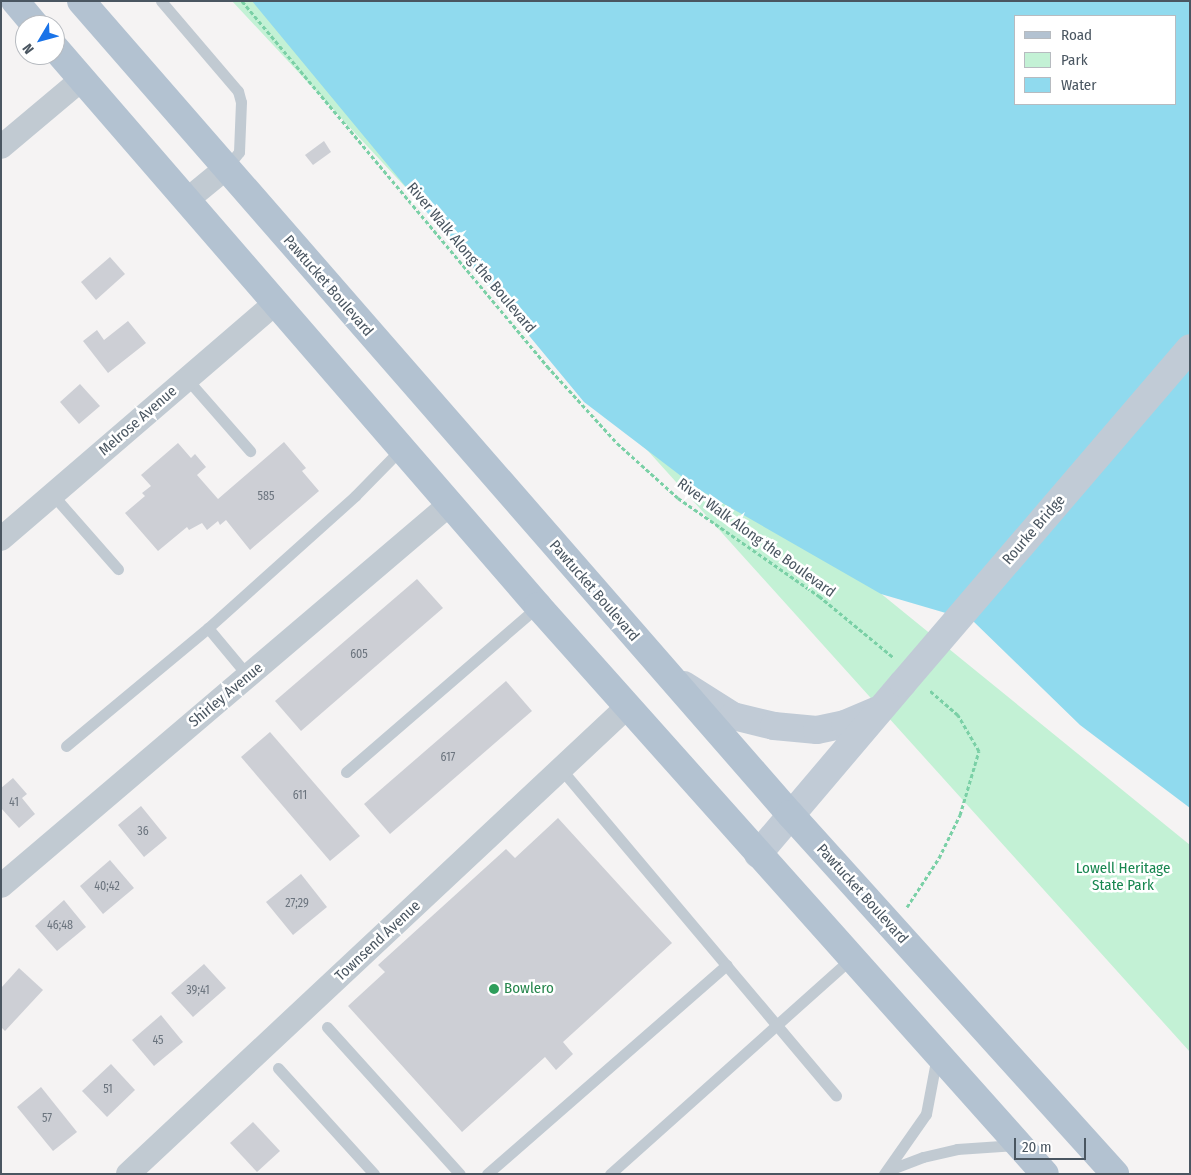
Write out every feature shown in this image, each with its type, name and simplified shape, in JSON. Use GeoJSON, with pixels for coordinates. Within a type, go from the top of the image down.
{"type":"FeatureCollection","features":[{"type":"Feature","properties":{"kind":"main road"},"geometry":{"type":"LineString","coordinates":[[15,1],[27,15]]}},
{"type":"Feature","properties":{"kind":"main road","name":"Pawtucket Boulevard"},"geometry":{"type":"LineString","coordinates":[[81,1],[790,814],[1115,1174]]}},
{"type":"Feature","properties":{"kind":"main road"},"geometry":{"type":"LineString","coordinates":[[65,59],[538,606],[1045,1174]]}},
{"type":"Feature","properties":{"kind":"main road","name":"Rourke Bridge"},"geometry":{"type":"LineString","coordinates":[[758,854],[876,711],[1190,348]]}},
{"type":"Feature","properties":{"kind":"main road","name":"Rourke Bridge"},"geometry":{"type":"LineString","coordinates":[[644,648],[705,702],[733,716],[774,726],[817,730],[844,724],[876,711]]}},
{"type":"Feature","properties":{"kind":"street"},"geometry":{"type":"LineString","coordinates":[[1,147],[82,79]]}},
{"type":"Feature","properties":{"kind":"street"},"geometry":{"type":"LineString","coordinates":[[187,200],[226,168]]}},
{"type":"Feature","properties":{"kind":"street","name":"Melrose Avenue"},"geometry":{"type":"LineString","coordinates":[[1,538],[275,303]]}},
{"type":"Feature","properties":{"kind":"street","name":"Shirley Avenue"},"geometry":{"type":"LineString","coordinates":[[1,886],[450,504]]}},
{"type":"Feature","properties":{"kind":"street","name":"Townsend Avenue"},"geometry":{"type":"LineString","coordinates":[[128,1174],[627,707]]}},
{"type":"Feature","properties":{"kind":"lane"},"geometry":{"type":"LineString","coordinates":[[161,1],[238,91],[242,102],[239,152],[226,168]]}},
{"type":"Feature","properties":{"kind":"lane"},"geometry":{"type":"LineString","coordinates":[[187,379],[250,451]]}},
{"type":"Feature","properties":{"kind":"lane"},"geometry":{"type":"LineString","coordinates":[[66,746],[208,628],[355,496],[402,448]]}},
{"type":"Feature","properties":{"kind":"lane"},"geometry":{"type":"LineString","coordinates":[[52,494],[118,569]]}},
{"type":"Feature","properties":{"kind":"lane"},"geometry":{"type":"LineString","coordinates":[[346,772],[538,606]]}},
{"type":"Feature","properties":{"kind":"lane"},"geometry":{"type":"LineString","coordinates":[[208,628],[248,676]]}},
{"type":"Feature","properties":{"kind":"lane"},"geometry":{"type":"LineString","coordinates":[[561,769],[727,964],[836,1096]]}},
{"type":"Feature","properties":{"kind":"lane"},"geometry":{"type":"LineString","coordinates":[[610,1174],[852,958]]}},
{"type":"Feature","properties":{"kind":"lane"},"geometry":{"type":"LineString","coordinates":[[487,1174],[727,964]]}},
{"type":"Feature","properties":{"kind":"lane"},"geometry":{"type":"LineString","coordinates":[[327,1026],[460,1174]]}},
{"type":"Feature","properties":{"kind":"lane"},"geometry":{"type":"LineString","coordinates":[[887,1172],[926,1114],[938,1054]]}},
{"type":"Feature","properties":{"kind":"lane"},"geometry":{"type":"LineString","coordinates":[[278,1068],[374,1174]]}},
{"type":"Feature","properties":{"kind":"lane"},"geometry":{"type":"LineString","coordinates":[[887,1172],[923,1157],[957,1150],[1020,1145]]}},
{"type":"Feature","properties":{"kind":"path","name":"River Walk Along the Boulevard"},"geometry":{"type":"LineString","coordinates":[[242,1],[547,366],[617,443],[678,498],[819,596],[908,676],[958,715],[979,751],[960,816],[939,858],[894,929]]}},
{"type":"Feature","properties":{"kind":"green space","name":"Lowell Heritage State Park"},"geometry":{"type":"Polygon","coordinates":[[[232,1],[306,1],[799,527],[1190,845],[1190,1052],[557,350],[232,1]]]}},
{"type":"Feature","properties":{"kind":"water"},"geometry":{"type":"Polygon","coordinates":[[[252,1],[1190,1],[1190,808],[1080,725],[973,621],[881,594],[698,489],[584,402],[252,1]]]}},
{"type":"Feature","properties":{"kind":"building"},"geometry":{"type":"Polygon","coordinates":[[[324,141],[331,152],[313,165],[305,155],[324,141]]]}},
{"type":"Feature","properties":{"kind":"building"},"geometry":{"type":"Polygon","coordinates":[[[110,257],[125,274],[96,300],[81,282],[110,257]]]}},
{"type":"Feature","properties":{"kind":"building"},"geometry":{"type":"Polygon","coordinates":[[[128,321],[146,343],[108,373],[83,341],[97,330],[104,340],[128,321]]]}},
{"type":"Feature","properties":{"kind":"building"},"geometry":{"type":"Polygon","coordinates":[[[80,384],[100,406],[79,424],[60,402],[80,384]]]}},
{"type":"Feature","properties":{"kind":"building"},"geometry":{"type":"Polygon","coordinates":[[[284,442],[306,468],[302,471],[319,491],[250,550],[226,520],[220,525],[218,521],[207,530],[202,523],[189,530],[187,527],[158,551],[125,513],[145,496],[142,493],[151,486],[141,475],[178,443],[191,458],[195,454],[206,467],[197,475],[218,499],[284,442]]]}},
{"type":"Feature","properties":{"kind":"building"},"geometry":{"type":"Polygon","coordinates":[[[417,579],[443,608],[301,731],[275,701],[417,579]]]}},
{"type":"Feature","properties":{"kind":"building"},"geometry":{"type":"Polygon","coordinates":[[[506,681],[532,711],[390,834],[364,804],[506,681]]]}},
{"type":"Feature","properties":{"kind":"building"},"geometry":{"type":"Polygon","coordinates":[[[270,732],[360,836],[330,861],[241,757],[270,732]]]}},
{"type":"Feature","properties":{"kind":"building"},"geometry":{"type":"Polygon","coordinates":[[[13,778],[27,794],[22,798],[35,814],[19,828],[1,808],[1,788],[13,778]]]}},
{"type":"Feature","properties":{"kind":"building"},"geometry":{"type":"Polygon","coordinates":[[[141,806],[167,838],[144,857],[118,825],[141,806]]]}},
{"type":"Feature","properties":{"kind":"building","name":"Bowlero"},"geometry":{"type":"Polygon","coordinates":[[[558,818],[672,943],[563,1042],[573,1054],[556,1070],[545,1057],[462,1132],[348,1006],[385,972],[378,965],[506,849],[515,858],[558,818]]]}},
{"type":"Feature","properties":{"kind":"building"},"geometry":{"type":"Polygon","coordinates":[[[110,860],[134,888],[103,914],[80,886],[110,860]]]}},
{"type":"Feature","properties":{"kind":"building"},"geometry":{"type":"Polygon","coordinates":[[[301,874],[327,907],[293,935],[266,902],[301,874]]]}},
{"type":"Feature","properties":{"kind":"building"},"geometry":{"type":"Polygon","coordinates":[[[64,900],[86,927],[57,951],[35,926],[64,900]]]}},
{"type":"Feature","properties":{"kind":"building"},"geometry":{"type":"Polygon","coordinates":[[[204,964],[226,988],[193,1017],[171,993],[204,964]]]}},
{"type":"Feature","properties":{"kind":"building"},"geometry":{"type":"Polygon","coordinates":[[[19,968],[43,990],[5,1031],[1,1027],[1,988],[19,968]]]}},
{"type":"Feature","properties":{"kind":"building"},"geometry":{"type":"Polygon","coordinates":[[[161,1015],[183,1042],[154,1066],[132,1040],[161,1015]]]}},
{"type":"Feature","properties":{"kind":"building"},"geometry":{"type":"Polygon","coordinates":[[[111,1064],[135,1090],[107,1117],[82,1091],[111,1064]]]}},
{"type":"Feature","properties":{"kind":"building"},"geometry":{"type":"Polygon","coordinates":[[[41,1087],[77,1132],[53,1151],[17,1107],[41,1087]]]}},
{"type":"Feature","properties":{"kind":"building"},"geometry":{"type":"Polygon","coordinates":[[[253,1122],[280,1151],[257,1172],[230,1143],[253,1122]]]}},
{"type":"Feature","properties":{"kind":"place","name":"Bowlero"},"geometry":{"type":"Point","coordinates":[494,989]}}]}
